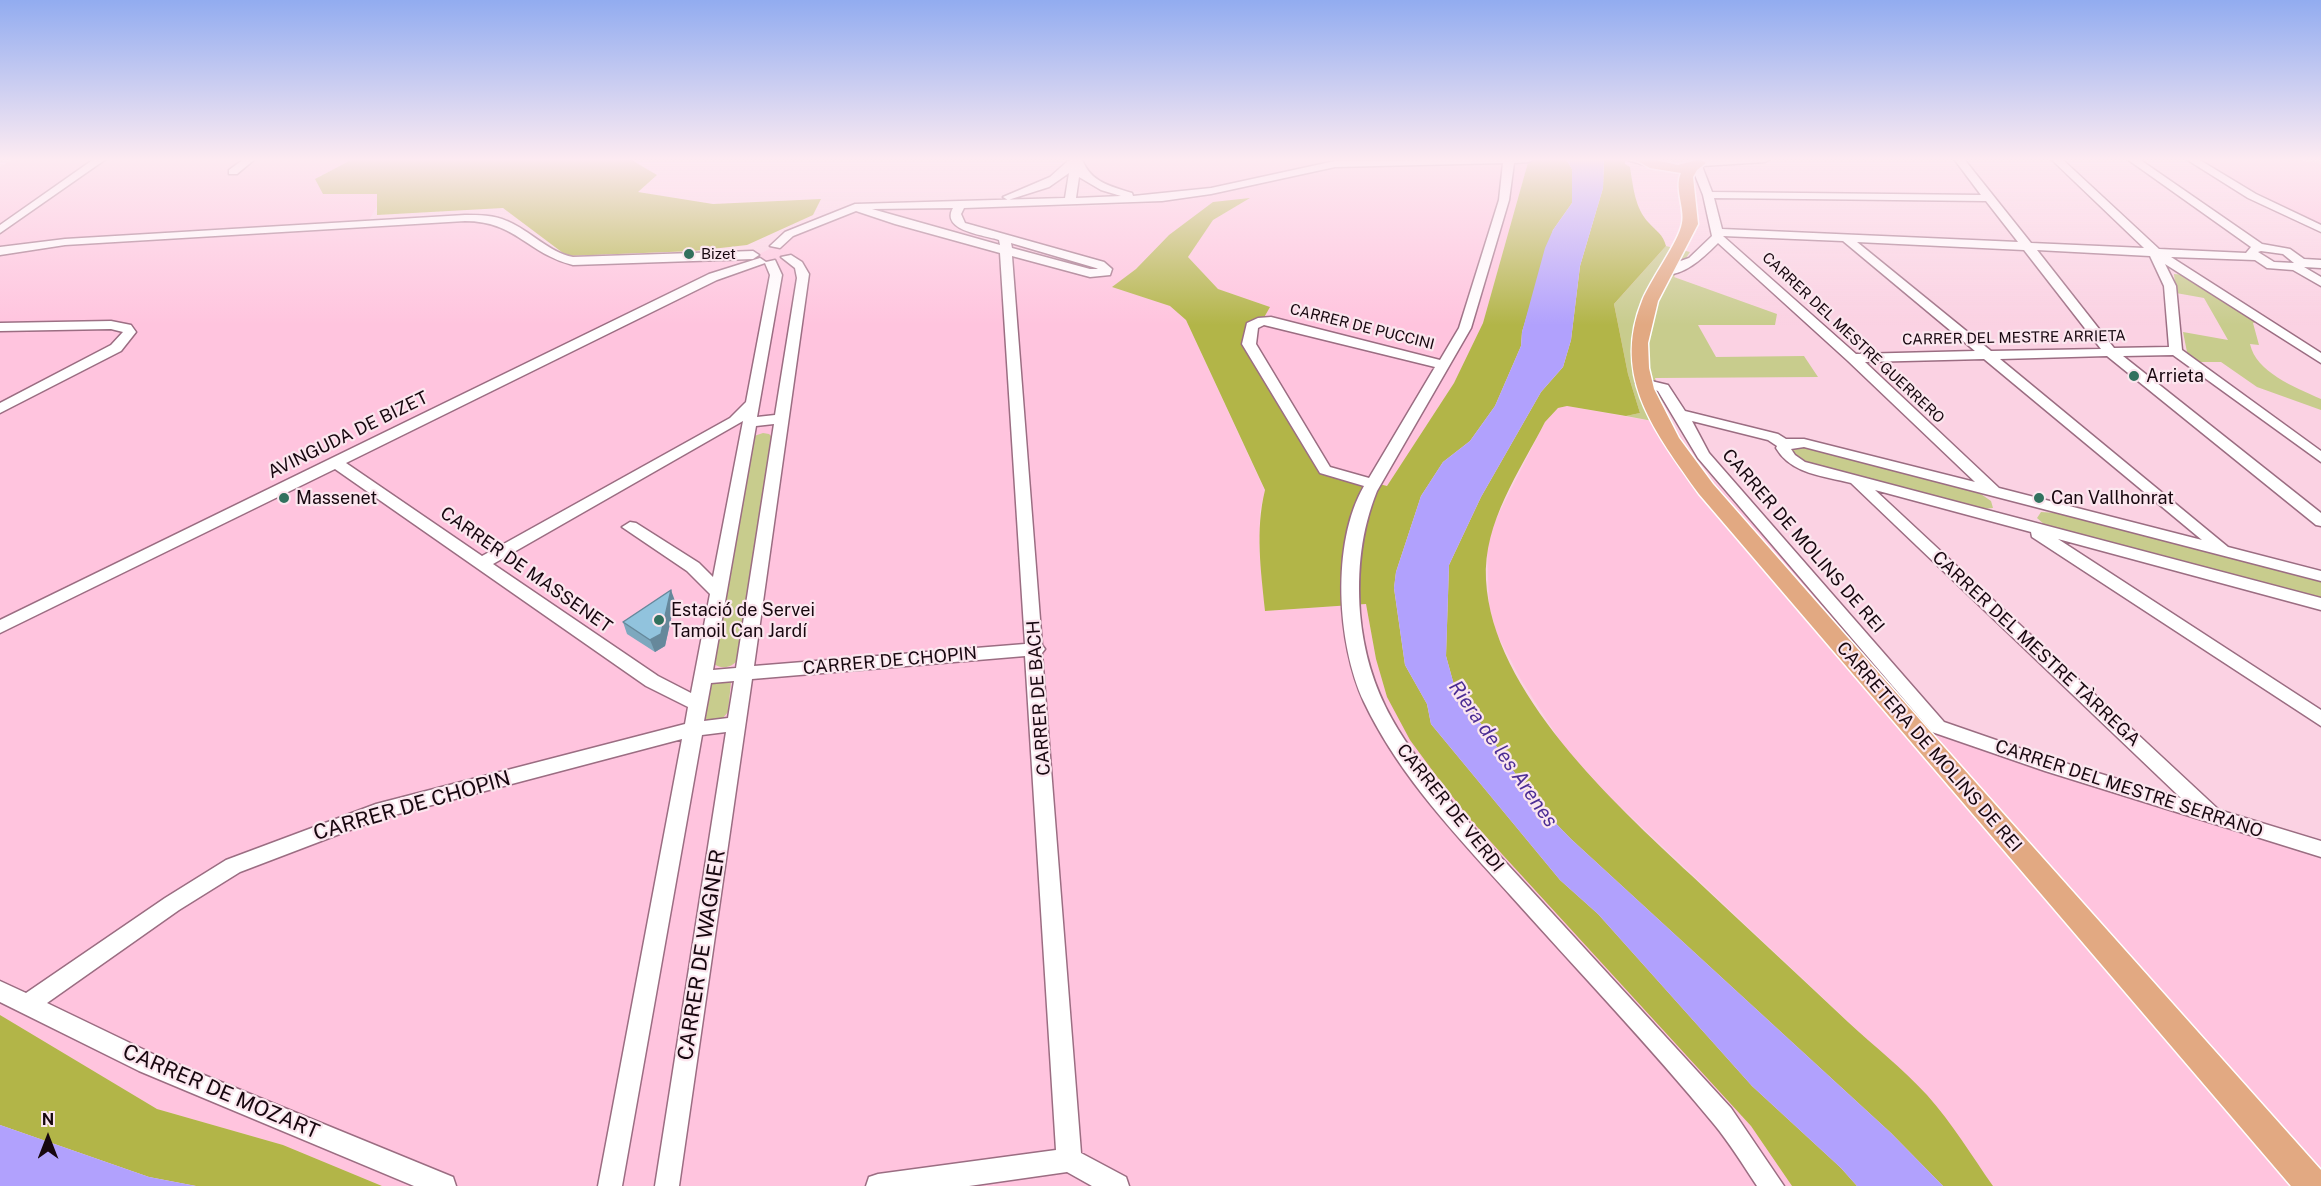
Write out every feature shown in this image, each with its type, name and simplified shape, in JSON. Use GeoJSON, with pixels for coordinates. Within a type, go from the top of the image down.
{"type":"FeatureCollection","features":[{"type":"Feature","properties":{"kind":"main road","name":"CARRETERA DE MOLINS DE REI"},"geometry":{"type":"LineString","coordinates":[[1691,214],[1688,233],[1650,301],[1642,323],[1639,352],[1643,383],[1670,439],[1706,489],[2313,1186]]}},
{"type":"Feature","properties":{"kind":"street"},"geometry":{"type":"LineString","coordinates":[[0,230],[22,214]]}},
{"type":"Feature","properties":{"kind":"street"},"geometry":{"type":"LineString","coordinates":[[0,251],[65,242],[465,218],[489,219],[505,224],[559,259],[573,261],[718,256],[759,257],[783,250],[800,237],[821,227],[825,221],[839,214]]}},
{"type":"Feature","properties":{"kind":"street"},"geometry":{"type":"LineString","coordinates":[[877,214],[899,222],[1005,243],[1106,269],[1106,272],[1090,273],[1005,243],[961,225],[956,221],[955,214]]}},
{"type":"Feature","properties":{"kind":"street","name":"CARRER DE VERDI"},"geometry":{"type":"LineString","coordinates":[[1500,214],[1469,317],[1444,365],[1373,484],[1359,516],[1350,558],[1349,586],[1356,653],[1364,681],[1388,731],[1457,822],[1723,1116],[1772,1186]]}},
{"type":"Feature","properties":{"kind":"street"},"geometry":{"type":"LineString","coordinates":[[1713,214],[1718,234]]}},
{"type":"Feature","properties":{"kind":"street"},"geometry":{"type":"LineString","coordinates":[[2002,214],[2110,351],[2321,521]]}},
{"type":"Feature","properties":{"kind":"street"},"geometry":{"type":"LineString","coordinates":[[2115,214],[2154,251],[2321,359]]}},
{"type":"Feature","properties":{"kind":"street"},"geometry":{"type":"LineString","coordinates":[[2206,214],[2257,252]]}},
{"type":"Feature","properties":{"kind":"street"},"geometry":{"type":"LineString","coordinates":[[2290,214],[2321,229]]}},
{"type":"Feature","properties":{"kind":"street"},"geometry":{"type":"LineString","coordinates":[[1665,271],[1693,261],[1718,234],[2154,251],[2286,251],[2321,282]]}},
{"type":"Feature","properties":{"kind":"street","name":"CARRER DEL MESTRE GUERRERO"},"geometry":{"type":"LineString","coordinates":[[1718,234],[1853,358],[2027,525]]}},
{"type":"Feature","properties":{"kind":"street"},"geometry":{"type":"LineString","coordinates":[[0,238],[65,242]]}},
{"type":"Feature","properties":{"kind":"street"},"geometry":{"type":"LineString","coordinates":[[1848,240],[2224,551]]}},
{"type":"Feature","properties":{"kind":"street","name":"CARRER DE BACH"},"geometry":{"type":"LineString","coordinates":[[1005,243],[1036,649],[1069,1160]]}},
{"type":"Feature","properties":{"kind":"street"},"geometry":{"type":"LineString","coordinates":[[759,257],[783,250]]}},
{"type":"Feature","properties":{"kind":"street","name":"CARRER DE WAGNER"},"geometry":{"type":"LineString","coordinates":[[610,1186],[717,591],[750,422],[769,401],[803,272],[783,250]]}},
{"type":"Feature","properties":{"kind":"street"},"geometry":{"type":"LineString","coordinates":[[2154,251],[2170,286],[2176,351],[2321,458]]}},
{"type":"Feature","properties":{"kind":"street"},"geometry":{"type":"LineString","coordinates":[[703,257],[717,264],[715,275]]}},
{"type":"Feature","properties":{"kind":"street","name":"CARRER DE WAGNER"},"geometry":{"type":"LineString","coordinates":[[667,1186],[782,420],[769,401],[776,275],[759,257]]}},
{"type":"Feature","properties":{"kind":"street","name":"AVINGUDA DE BIZET"},"geometry":{"type":"LineString","coordinates":[[0,627],[715,275],[759,257]]}},
{"type":"Feature","properties":{"kind":"street"},"geometry":{"type":"LineString","coordinates":[[2299,264],[2321,264]]}},
{"type":"Feature","properties":{"kind":"street","name":"CARRER DE PUCCINI"},"geometry":{"type":"LineString","coordinates":[[1373,484],[1325,471],[1249,344],[1252,326],[1262,321],[1271,321],[1444,365]]}},
{"type":"Feature","properties":{"kind":"street"},"geometry":{"type":"LineString","coordinates":[[0,327],[111,325],[126,328],[130,332],[116,348],[0,409]]}},
{"type":"Feature","properties":{"kind":"street","name":"CARRER DEL MESTRE ARRIETA"},"geometry":{"type":"LineString","coordinates":[[1853,358],[2176,351]]}},
{"type":"Feature","properties":{"kind":"street","name":"CARRER DE MOLINS DE REI"},"geometry":{"type":"LineString","coordinates":[[1643,383],[1663,388],[1703,455],[1938,727]]}},
{"type":"Feature","properties":{"kind":"street"},"geometry":{"type":"LineString","coordinates":[[482,563],[769,401]]}},
{"type":"Feature","properties":{"kind":"street"},"geometry":{"type":"LineString","coordinates":[[1680,414],[1773,437],[1785,444],[1804,443],[2321,576]]}},
{"type":"Feature","properties":{"kind":"street"},"geometry":{"type":"LineString","coordinates":[[750,422],[782,420]]}},
{"type":"Feature","properties":{"kind":"street"},"geometry":{"type":"LineString","coordinates":[[1785,444],[1785,453],[1793,461],[2321,604]]}},
{"type":"Feature","properties":{"kind":"street","name":"CARRER DE MASSENET"},"geometry":{"type":"LineString","coordinates":[[336,463],[652,681],[698,704]]}},
{"type":"Feature","properties":{"kind":"street","name":"CARRER DEL MESTRE TÀRREGA"},"geometry":{"type":"LineString","coordinates":[[1855,479],[2216,818]]}},
{"type":"Feature","properties":{"kind":"street"},"geometry":{"type":"LineString","coordinates":[[2027,525],[2321,718]]}},
{"type":"Feature","properties":{"kind":"street"},"geometry":{"type":"LineString","coordinates":[[630,527],[693,567],[717,591]]}},
{"type":"Feature","properties":{"kind":"street","name":"CARRER DE CHOPIN"},"geometry":{"type":"LineString","coordinates":[[744,674],[1036,649]]}},
{"type":"Feature","properties":{"kind":"street"},"geometry":{"type":"LineString","coordinates":[[702,677],[744,674]]}},
{"type":"Feature","properties":{"kind":"street"},"geometry":{"type":"LineString","coordinates":[[693,729],[736,724]]}},
{"type":"Feature","properties":{"kind":"street","name":"CARRER DEL MESTRE SERRANO"},"geometry":{"type":"LineString","coordinates":[[1938,727],[2216,818],[2321,849]]}},
{"type":"Feature","properties":{"kind":"street","name":"CARRER DE CHOPIN"},"geometry":{"type":"LineString","coordinates":[[28,1004],[172,904],[233,866],[294,841],[376,812],[693,729]]}},
{"type":"Feature","properties":{"kind":"street","name":"CARRER DE MOZART"},"geometry":{"type":"LineString","coordinates":[[0,991],[147,1063],[444,1186]]}},
{"type":"Feature","properties":{"kind":"street"},"geometry":{"type":"LineString","coordinates":[[878,1186],[1069,1160],[1117,1186]]}},
{"type":"Feature","properties":{"kind":"shaded area"},"geometry":{"type":"Polygon","coordinates":[[[0,214],[372,214],[368,222],[489,219],[559,259],[757,255],[840,214],[1214,214],[1169,235],[1136,269],[1113,287],[1170,306],[1186,320],[1265,491],[1260,511],[1259,548],[1265,611],[1366,604],[1376,659],[1387,697],[1751,1126],[1792,1186],[382,1186],[283,1145],[157,1109],[0,1015],[0,214]]]}},
{"type":"Feature","properties":{"kind":"shaded area"},"geometry":{"type":"Polygon","coordinates":[[[511,214],[813,214],[747,245],[694,251],[567,256],[511,214]]]}},
{"type":"Feature","properties":{"kind":"shaded area"},"geometry":{"type":"Polygon","coordinates":[[[1197,214],[1223,214],[1213,220],[1188,257],[1218,289],[1270,307],[1262,321],[1249,334],[1325,470],[1387,486],[1454,383],[1483,323],[1513,214],[1564,214],[1553,230],[1522,332],[1521,346],[1495,406],[1470,441],[1443,462],[1421,496],[1396,572],[1394,588],[1405,665],[1427,704],[1431,724],[1560,880],[1598,914],[1752,1086],[1841,1168],[1857,1186],[1792,1186],[1751,1126],[1469,818],[1410,740],[1387,697],[1376,659],[1366,604],[1265,611],[1260,520],[1265,490],[1186,320],[1170,306],[1112,287],[1136,269],[1169,235],[1197,214]]]}},
{"type":"Feature","properties":{"kind":"shaded area"},"geometry":{"type":"Polygon","coordinates":[[[1221,214],[1513,214],[1483,323],[1454,383],[1387,486],[1333,474],[1249,334],[1270,307],[1218,289],[1188,257],[1213,219],[1221,214]]]}},
{"type":"Feature","properties":{"kind":"shaded area"},"geometry":{"type":"Polygon","coordinates":[[[1564,214],[1595,214],[1580,266],[1571,340],[1563,367],[1541,392],[1481,497],[1449,565],[1446,656],[1454,685],[1535,802],[1571,839],[1891,1133],[1943,1186],[1857,1186],[1841,1168],[1752,1086],[1598,914],[1560,880],[1431,724],[1427,704],[1405,665],[1394,588],[1396,572],[1421,496],[1443,462],[1470,441],[1495,406],[1521,346],[1522,332],[1545,248],[1553,230],[1564,214]]]}},
{"type":"Feature","properties":{"kind":"shaded area"},"geometry":{"type":"Polygon","coordinates":[[[1595,214],[1643,214],[1665,242],[1666,246],[1614,304],[1628,374],[1640,413],[1626,416],[1567,406],[1558,408],[1545,422],[1497,517],[1490,538],[1486,580],[1493,622],[1510,663],[1533,704],[1594,780],[1660,846],[1918,1085],[1945,1117],[1993,1186],[1943,1186],[1891,1133],[1571,839],[1535,802],[1454,685],[1446,656],[1449,565],[1481,497],[1541,392],[1563,367],[1571,340],[1580,266],[1595,214]]]}},
{"type":"Feature","properties":{"kind":"shaded area"},"geometry":{"type":"Polygon","coordinates":[[[2300,214],[2321,214],[2321,224],[2300,214]]]}},
{"type":"Feature","properties":{"kind":"shaded area"},"geometry":{"type":"Polygon","coordinates":[[[1567,406],[1674,425],[1699,464],[1938,731],[2050,772],[2321,859],[2321,1186],[1993,1186],[1926,1095],[1609,796],[1563,745],[1521,680],[1497,634],[1489,606],[1487,549],[1493,525],[1545,422],[1558,408],[1567,406]]]}},
{"type":"Feature","properties":{"kind":"shaded area"},"geometry":{"type":"Polygon","coordinates":[[[0,1015],[157,1109],[283,1145],[382,1186],[196,1186],[149,1177],[0,1125],[0,1015]]]}},
{"type":"Feature","properties":{"kind":"shaded area"},"geometry":{"type":"Polygon","coordinates":[[[0,1125],[149,1177],[196,1186],[0,1186],[0,1125]]]}},
{"type":"Feature","properties":{"kind":"green space"},"geometry":{"type":"Polygon","coordinates":[[[1666,246],[1690,252],[1674,277],[1777,314],[1775,325],[1698,325],[1716,357],[1804,356],[1818,377],[1655,378],[1664,407],[1674,425],[1626,416],[1640,413],[1628,374],[1614,304],[1666,246]]]}},
{"type":"Feature","properties":{"kind":"green space"},"geometry":{"type":"Polygon","coordinates":[[[2174,274],[2186,275],[2256,322],[2253,323],[2259,345],[2250,344],[2260,363],[2278,378],[2321,399],[2321,410],[2257,387],[2221,362],[2199,362],[2187,352],[2183,332],[2228,340],[2204,298],[2176,293],[2174,274]]]}},
{"type":"Feature","properties":{"kind":"green space"},"geometry":{"type":"Polygon","coordinates":[[[763,433],[773,438],[738,660],[723,667],[713,663],[754,436],[763,433]]]}},
{"type":"Feature","properties":{"kind":"green space"},"geometry":{"type":"Polygon","coordinates":[[[1804,446],[1978,492],[1991,501],[1993,508],[1981,509],[1800,462],[1790,451],[1804,446]]]}},
{"type":"Feature","properties":{"kind":"green space"},"geometry":{"type":"Polygon","coordinates":[[[2041,512],[2057,513],[2321,582],[2321,601],[2045,525],[2037,518],[2041,512]]]}},
{"type":"Feature","properties":{"kind":"green space"},"geometry":{"type":"Polygon","coordinates":[[[712,681],[731,682],[728,712],[722,719],[708,721],[704,717],[708,687],[712,681]]]}},
{"type":"Feature","properties":{"kind":"building"},"geometry":{"type":"Polygon","coordinates":[[[671,590],[661,634],[650,640],[623,622],[671,590]]]}},
{"type":"Feature","properties":{"kind":"place","name":"Bizet"},"geometry":{"type":"Point","coordinates":[689,254]}},
{"type":"Feature","properties":{"kind":"place","name":"Arrieta"},"geometry":{"type":"Point","coordinates":[2134,376]}},
{"type":"Feature","properties":{"kind":"place","name":"Massenet"},"geometry":{"type":"Point","coordinates":[284,498]}},
{"type":"Feature","properties":{"kind":"place","name":"Can Vallhonrat"},"geometry":{"type":"Point","coordinates":[2039,498]}},
{"type":"Feature","properties":{"kind":"place","name":"Estació de Servei Tamoil Can Jardí"},"geometry":{"type":"Point","coordinates":[659,620]}},
{"type":"Feature","properties":{"kind":"water label","name":"Riera de les Arenes"},"geometry":{"type":"Point","coordinates":[1503,754]}}]}
